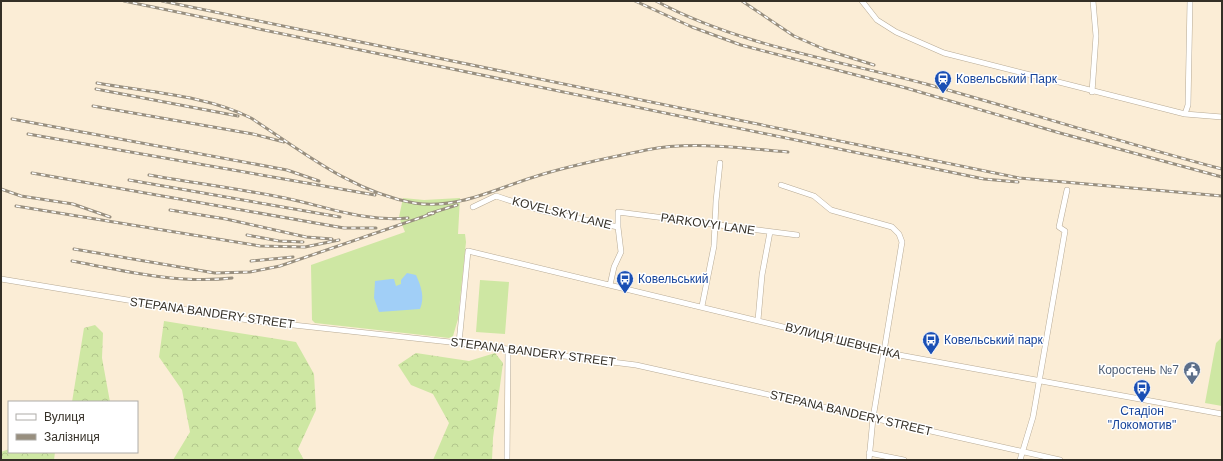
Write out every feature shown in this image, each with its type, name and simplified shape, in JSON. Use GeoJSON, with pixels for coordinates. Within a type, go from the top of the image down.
{"type":"FeatureCollection","features":[{"type":"Feature","properties":{"kind":"street"},"geometry":{"type":"LineString","coordinates":[[1092,92],[1096,36],[1093,1]]}},
{"type":"Feature","properties":{"kind":"street"},"geometry":{"type":"LineString","coordinates":[[1185,114],[1188,105],[1190,1]]}},
{"type":"Feature","properties":{"kind":"street"},"geometry":{"type":"LineString","coordinates":[[863,2],[877,20],[896,32],[944,53],[1092,92],[1185,114],[1222,117]]}},
{"type":"Feature","properties":{"kind":"street"},"geometry":{"type":"LineString","coordinates":[[702,306],[714,246],[716,201],[720,163]]}},
{"type":"Feature","properties":{"kind":"street"},"geometry":{"type":"LineString","coordinates":[[781,185],[814,196],[831,210],[892,227],[899,234],[902,242],[883,351],[873,418],[869,460]]}},
{"type":"Feature","properties":{"kind":"street"},"geometry":{"type":"LineString","coordinates":[[1020,460],[1033,417],[1064,231],[1059,227],[1067,190]]}},
{"type":"Feature","properties":{"kind":"street","name":"KOVELSKYI LANE"},"geometry":{"type":"LineString","coordinates":[[473,207],[496,196],[539,210],[618,227],[621,252],[614,267],[610,285]]}},
{"type":"Feature","properties":{"kind":"street","name":"PARKOVYI LANE"},"geometry":{"type":"LineString","coordinates":[[618,227],[618,212],[797,235]]}},
{"type":"Feature","properties":{"kind":"street"},"geometry":{"type":"LineString","coordinates":[[758,320],[762,275],[770,232]]}},
{"type":"Feature","properties":{"kind":"street","name":"ВУЛИЦЯ ШЕВЧЕНКА"},"geometry":{"type":"LineString","coordinates":[[459,343],[468,251],[702,306],[883,351],[1222,414]]}},
{"type":"Feature","properties":{"kind":"street","name":"STEPANA BANDERY STREET"},"geometry":{"type":"LineString","coordinates":[[1,279],[248,320],[459,343],[636,365],[1060,460]]}},
{"type":"Feature","properties":{"kind":"street"},"geometry":{"type":"LineString","coordinates":[[507,460],[508,350]]}},
{"type":"Feature","properties":{"kind":"street"},"geometry":{"type":"LineString","coordinates":[[869,453],[904,460]]}},
{"type":"Feature","properties":{"kind":"green space"},"geometry":{"type":"Polygon","coordinates":[[[403,198],[424,200],[460,198],[458,234],[465,234],[466,242],[458,319],[453,336],[449,338],[315,323],[312,320],[311,265],[405,232],[399,217],[403,198]]]}},
{"type":"Feature","properties":{"kind":"green space"},"geometry":{"type":"Polygon","coordinates":[[[480,280],[509,282],[505,334],[476,332],[480,280]]]}},
{"type":"Feature","properties":{"kind":"green space"},"geometry":{"type":"Polygon","coordinates":[[[164,321],[296,342],[314,374],[316,410],[298,449],[304,460],[173,460],[190,432],[182,390],[159,357],[164,321]]]}},
{"type":"Feature","properties":{"kind":"green space"},"geometry":{"type":"Polygon","coordinates":[[[95,325],[103,333],[102,358],[110,401],[72,401],[84,328],[95,325]]]}},
{"type":"Feature","properties":{"kind":"green space"},"geometry":{"type":"Polygon","coordinates":[[[1222,337],[1222,406],[1205,403],[1216,343],[1222,337]]]}},
{"type":"Feature","properties":{"kind":"green space"},"geometry":{"type":"Polygon","coordinates":[[[416,353],[469,361],[495,353],[503,363],[493,438],[492,460],[433,460],[449,423],[433,394],[411,385],[398,365],[416,353]]]}},
{"type":"Feature","properties":{"kind":"green space"},"geometry":{"type":"Polygon","coordinates":[[[8,449],[8,453],[55,453],[54,460],[2,460],[1,452],[8,449]]]}},
{"type":"Feature","properties":{"kind":"water"},"geometry":{"type":"Polygon","coordinates":[[[407,273],[416,275],[419,283],[422,292],[420,309],[379,312],[374,298],[375,281],[394,279],[396,286],[401,284],[401,280],[407,273]]]}},
{"type":"Feature","properties":{"kind":"railway"},"geometry":{"type":"LineString","coordinates":[[124,1],[984,179],[1018,182]]}},
{"type":"Feature","properties":{"kind":"railway"},"geometry":{"type":"LineString","coordinates":[[162,1],[1019,178],[1222,196]]}},
{"type":"Feature","properties":{"kind":"railway"},"geometry":{"type":"LineString","coordinates":[[635,1],[692,27],[741,45],[906,88],[1060,133],[1222,177]]}},
{"type":"Feature","properties":{"kind":"railway"},"geometry":{"type":"LineString","coordinates":[[656,1],[687,16],[754,40],[788,50],[926,84],[1148,149],[1222,169]]}},
{"type":"Feature","properties":{"kind":"railway"},"geometry":{"type":"LineString","coordinates":[[742,1],[794,36],[826,50],[874,65]]}},
{"type":"Feature","properties":{"kind":"railway"},"geometry":{"type":"LineString","coordinates":[[97,83],[176,95],[234,110],[251,118],[328,169],[349,180],[391,198],[414,203],[445,204],[460,201],[561,169],[663,147],[717,146],[788,152]]}},
{"type":"Feature","properties":{"kind":"railway"},"geometry":{"type":"LineString","coordinates":[[96,89],[238,116]]}},
{"type":"Feature","properties":{"kind":"railway"},"geometry":{"type":"LineString","coordinates":[[93,106],[253,134],[284,142]]}},
{"type":"Feature","properties":{"kind":"railway"},"geometry":{"type":"LineString","coordinates":[[12,119],[287,170],[319,181]]}},
{"type":"Feature","properties":{"kind":"railway"},"geometry":{"type":"LineString","coordinates":[[28,134],[375,195]]}},
{"type":"Feature","properties":{"kind":"railway"},"geometry":{"type":"LineString","coordinates":[[32,173],[344,228],[376,228]]}},
{"type":"Feature","properties":{"kind":"railway"},"geometry":{"type":"LineString","coordinates":[[149,175],[285,198],[361,216],[392,219],[408,218]]}},
{"type":"Feature","properties":{"kind":"railway"},"geometry":{"type":"LineString","coordinates":[[129,180],[340,217]]}},
{"type":"Feature","properties":{"kind":"railway"},"geometry":{"type":"LineString","coordinates":[[1,189],[21,196],[73,204],[110,217]]}},
{"type":"Feature","properties":{"kind":"railway"},"geometry":{"type":"LineString","coordinates":[[428,214],[457,205]]}},
{"type":"Feature","properties":{"kind":"railway"},"geometry":{"type":"LineString","coordinates":[[16,206],[260,246],[305,247],[339,240]]}},
{"type":"Feature","properties":{"kind":"railway"},"geometry":{"type":"LineString","coordinates":[[170,210],[226,219],[306,237],[332,239]]}},
{"type":"Feature","properties":{"kind":"railway"},"geometry":{"type":"LineString","coordinates":[[74,249],[215,273],[250,272],[280,266],[434,213]]}},
{"type":"Feature","properties":{"kind":"railway"},"geometry":{"type":"LineString","coordinates":[[247,235],[279,241],[303,242]]}},
{"type":"Feature","properties":{"kind":"railway"},"geometry":{"type":"LineString","coordinates":[[251,261],[293,257]]}},
{"type":"Feature","properties":{"kind":"railway"},"geometry":{"type":"LineString","coordinates":[[72,261],[152,276],[192,279],[232,278]]}},
{"type":"Feature","properties":{"kind":"place","name":"Ковельський Парк"},"geometry":{"type":"Point","coordinates":[943,94]}},
{"type":"Feature","properties":{"kind":"place","name":"Ковельський"},"geometry":{"type":"Point","coordinates":[625,294]}},
{"type":"Feature","properties":{"kind":"place","name":"Ковельський парк"},"geometry":{"type":"Point","coordinates":[931,355]}},
{"type":"Feature","properties":{"kind":"place","name":"Коростень №7"},"geometry":{"type":"Point","coordinates":[1192,385]}},
{"type":"Feature","properties":{"kind":"place","name":"Стадіон \"Локомотив\""},"geometry":{"type":"Point","coordinates":[1142,403]}}]}
